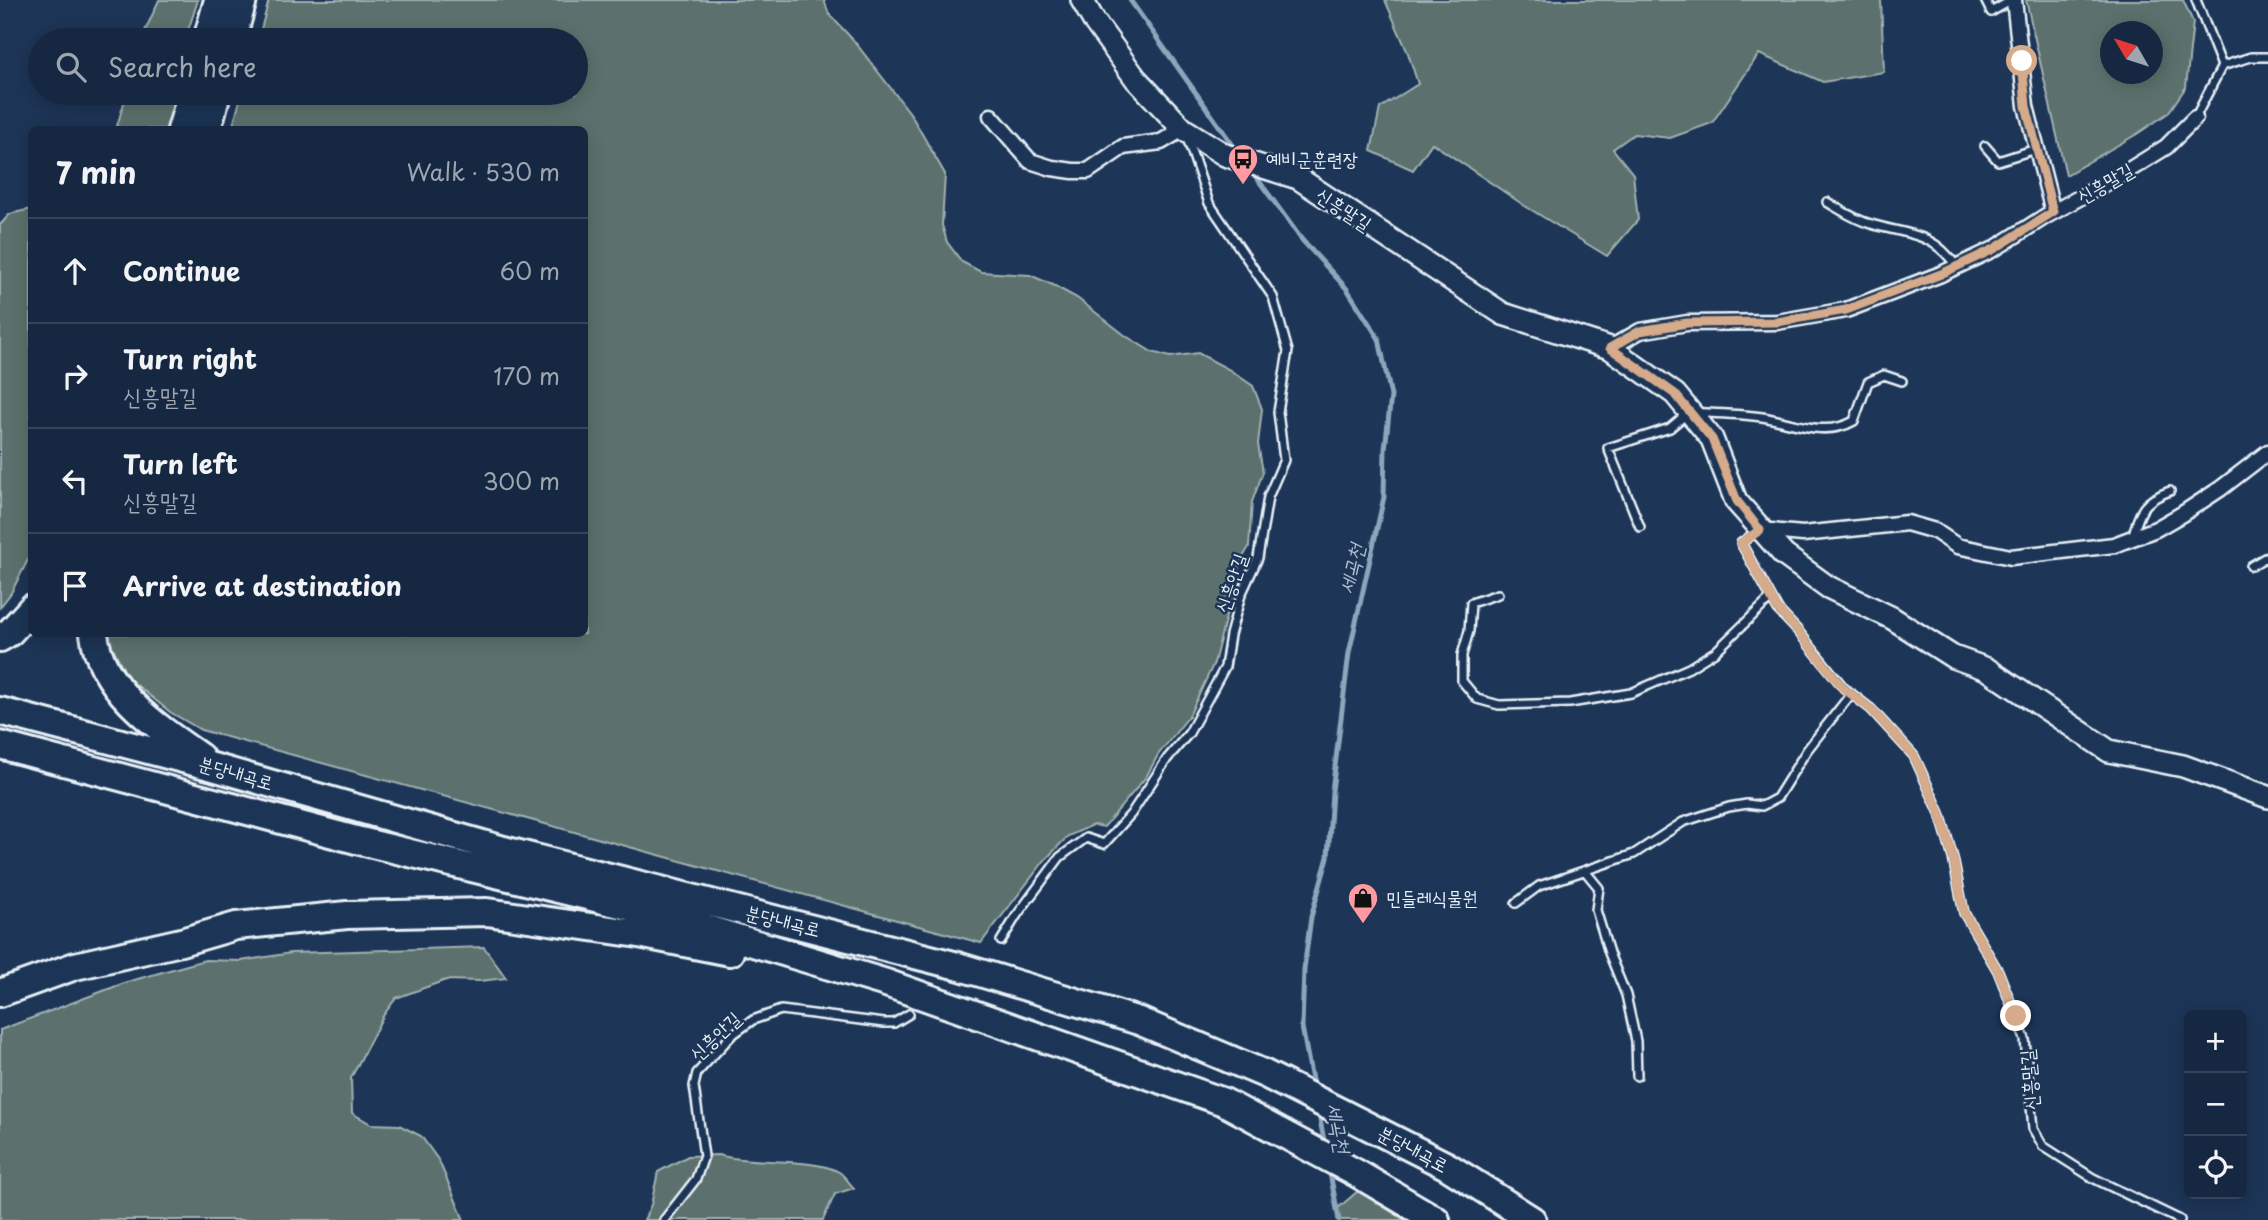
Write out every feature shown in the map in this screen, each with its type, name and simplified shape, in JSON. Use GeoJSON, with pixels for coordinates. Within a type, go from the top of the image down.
{"type":"FeatureCollection","features":[{"type":"Feature","properties":{"kind":"highway"},"geometry":{"type":"LineString","coordinates":[[210,28],[218,0]]}},
{"type":"Feature","properties":{"kind":"highway"},"geometry":{"type":"LineString","coordinates":[[235,28],[243,0]]}},
{"type":"Feature","properties":{"kind":"highway"},"geometry":{"type":"LineString","coordinates":[[182,126],[188,105]]}},
{"type":"Feature","properties":{"kind":"highway"},"geometry":{"type":"LineString","coordinates":[[208,126],[214,105]]}},
{"type":"Feature","properties":{"kind":"highway"},"geometry":{"type":"LineString","coordinates":[[0,638],[10,632],[28,612]]}},
{"type":"Feature","properties":{"kind":"highway"},"geometry":{"type":"LineString","coordinates":[[95,637],[103,667],[134,705],[168,735],[213,766]]}},
{"type":"Feature","properties":{"kind":"highway","name":"분당내곡로"},"geometry":{"type":"LineString","coordinates":[[0,711],[213,766],[500,849],[954,965],[1139,1021],[1265,1074],[1329,1106],[1447,1166],[1532,1220]]}},
{"type":"Feature","properties":{"kind":"highway","name":"분당내곡로"},"geometry":{"type":"LineString","coordinates":[[0,745],[360,841],[641,909],[886,983],[1224,1102],[1340,1164],[1436,1220]]}},
{"type":"Feature","properties":{"kind":"highway"},"geometry":{"type":"LineString","coordinates":[[0,993],[75,966],[181,942],[236,926],[347,915],[487,912],[639,934],[886,983]]}},
{"type":"Feature","properties":{"kind":"street","name":"신흥말길"},"geometry":{"type":"LineString","coordinates":[[1082,0],[1136,79],[1183,129],[1225,155],[1298,178],[1503,314],[1610,348],[1675,394],[1712,439],[1737,501],[1784,555],[1828,587],[1892,618],[1953,657],[1987,669],[2109,751],[2183,766],[2268,797]]}},
{"type":"Feature","properties":{"kind":"street"},"geometry":{"type":"LineString","coordinates":[[2013,0],[2026,106],[2053,212]]}},
{"type":"Feature","properties":{"kind":"street"},"geometry":{"type":"LineString","coordinates":[[990,116],[1030,161],[1052,169],[1073,171],[1088,171],[1123,147],[1161,142],[1183,129]]}},
{"type":"Feature","properties":{"kind":"street","name":"신흥말길"},"geometry":{"type":"LineString","coordinates":[[1610,348],[1640,331],[1687,323],[1777,322],[1846,310],[1956,267],[1994,249],[2166,147],[2195,118]]}},
{"type":"Feature","properties":{"kind":"street"},"geometry":{"type":"LineString","coordinates":[[1760,530],[1803,534],[1907,523],[1935,531],[1957,546],[2011,557],[2113,545],[2156,529],[2182,514],[2268,452]]}},
{"type":"Feature","properties":{"kind":"lane"},"geometry":{"type":"LineString","coordinates":[[1985,0],[1991,12],[2013,0]]}},
{"type":"Feature","properties":{"kind":"lane"},"geometry":{"type":"LineString","coordinates":[[2196,0],[2222,66]]}},
{"type":"Feature","properties":{"kind":"lane"},"geometry":{"type":"LineString","coordinates":[[2195,118],[2222,66],[2251,57],[2268,57]]}},
{"type":"Feature","properties":{"kind":"lane","name":"신흥안길"},"geometry":{"type":"LineString","coordinates":[[1001,941],[1060,857],[1086,838],[1104,844],[1131,814],[1167,759],[1189,733],[1225,667],[1241,595],[1258,558],[1268,497],[1284,460],[1279,412],[1289,351],[1273,297],[1209,203],[1183,129]]}},
{"type":"Feature","properties":{"kind":"lane"},"geometry":{"type":"LineString","coordinates":[[1985,146],[1998,161],[2037,148]]}},
{"type":"Feature","properties":{"kind":"lane"},"geometry":{"type":"LineString","coordinates":[[1827,202],[1868,224],[1916,233],[1946,251],[1956,267]]}},
{"type":"Feature","properties":{"kind":"lane"},"geometry":{"type":"LineString","coordinates":[[1640,527],[1608,448],[1670,428],[1689,412],[1762,417],[1819,429],[1841,429],[1854,421],[1868,382],[1884,375],[1902,381]]}},
{"type":"Feature","properties":{"kind":"lane"},"geometry":{"type":"LineString","coordinates":[[2132,538],[2139,513],[2152,498],[2170,491]]}},
{"type":"Feature","properties":{"kind":"lane","name":"신흥말길"},"geometry":{"type":"LineString","coordinates":[[1760,530],[1741,543],[1778,610],[1843,688],[1871,709],[1914,756],[1940,813],[1953,858],[1964,913],[1998,971],[2025,1039],[2033,1129],[2043,1146],[2069,1164],[2139,1202],[2157,1207],[2180,1220]]}},
{"type":"Feature","properties":{"kind":"lane"},"geometry":{"type":"LineString","coordinates":[[2251,566],[2268,555]]}},
{"type":"Feature","properties":{"kind":"lane"},"geometry":{"type":"LineString","coordinates":[[1498,594],[1471,603],[1469,631],[1462,655],[1462,681],[1477,699],[1499,705],[1570,703],[1631,694],[1689,668],[1716,651],[1772,598]]}},
{"type":"Feature","properties":{"kind":"lane"},"geometry":{"type":"LineString","coordinates":[[1516,903],[1539,886],[1634,854],[1692,819],[1747,804],[1762,806],[1777,798],[1807,750],[1851,694]]}},
{"type":"Feature","properties":{"kind":"lane"},"geometry":{"type":"LineString","coordinates":[[1585,871],[1599,888],[1596,910],[1626,995],[1636,1041],[1637,1076]]}},
{"type":"Feature","properties":{"kind":"lane","name":"신흥안길"},"geometry":{"type":"LineString","coordinates":[[664,1220],[696,1179],[704,1156],[694,1086],[697,1073],[732,1035],[753,1020],[781,1010],[884,1023],[894,1023],[909,1014]]}},
{"type":"Feature","properties":{"kind":"green space"},"geometry":{"type":"Polygon","coordinates":[[[159,0],[198,0],[189,28],[146,28],[159,0]]]}},
{"type":"Feature","properties":{"kind":"green space"},"geometry":{"type":"Polygon","coordinates":[[[269,0],[824,0],[829,14],[854,41],[910,113],[945,174],[942,225],[947,242],[962,262],[981,272],[1030,275],[1077,298],[1126,336],[1152,352],[1170,357],[1198,353],[1253,386],[1262,409],[1258,444],[1263,472],[1252,502],[1249,547],[1240,562],[1214,663],[1189,716],[1158,755],[1146,777],[1104,827],[1093,825],[1068,836],[1045,860],[981,943],[201,730],[170,712],[128,678],[108,637],[588,637],[588,126],[233,126],[239,105],[588,105],[588,28],[261,28],[269,0]]]}},
{"type":"Feature","properties":{"kind":"green space"},"geometry":{"type":"Polygon","coordinates":[[[1385,0],[1881,0],[1884,72],[1823,82],[1759,54],[1712,123],[1670,138],[1634,134],[1613,149],[1633,174],[1638,220],[1607,256],[1525,206],[1432,143],[1413,170],[1371,151],[1380,108],[1418,84],[1385,0]]]}},
{"type":"Feature","properties":{"kind":"green space"},"geometry":{"type":"Polygon","coordinates":[[[2026,0],[2183,0],[2193,22],[2186,87],[2168,113],[2066,175],[2026,0]]]}},
{"type":"Feature","properties":{"kind":"green space"},"geometry":{"type":"Polygon","coordinates":[[[123,105],[173,105],[167,126],[117,126],[123,105]]]}},
{"type":"Feature","properties":{"kind":"green space"},"geometry":{"type":"Polygon","coordinates":[[[28,210],[28,560],[11,593],[0,607],[0,225],[10,214],[28,210]]]}},
{"type":"Feature","properties":{"kind":"green space"},"geometry":{"type":"Polygon","coordinates":[[[484,947],[506,978],[480,981],[446,980],[396,998],[383,1016],[351,1078],[352,1113],[371,1124],[399,1125],[421,1136],[439,1161],[464,1220],[0,1220],[0,1030],[127,982],[205,960],[241,961],[291,953],[484,947]]]}},
{"type":"Feature","properties":{"kind":"green space"},"geometry":{"type":"Polygon","coordinates":[[[718,1155],[828,1167],[841,1173],[854,1188],[835,1194],[823,1220],[644,1220],[651,1205],[658,1172],[688,1156],[718,1155]]]}},
{"type":"Feature","properties":{"kind":"green space"},"geometry":{"type":"Polygon","coordinates":[[[1358,1191],[1405,1220],[1337,1220],[1337,1209],[1358,1191]]]}},
{"type":"Feature","properties":{"kind":"waterway","name":"세곡천"},"geometry":{"type":"LineString","coordinates":[[1130,0],[1237,151]]}},
{"type":"Feature","properties":{"kind":"waterway","name":"세곡천"},"geometry":{"type":"LineString","coordinates":[[1251,170],[1302,240],[1347,289],[1379,339],[1391,396],[1385,449],[1384,497],[1349,653],[1332,791],[1328,857],[1311,917],[1304,969],[1302,1027],[1314,1090]]}},
{"type":"Feature","properties":{"kind":"waterway","name":"세곡천"},"geometry":{"type":"LineString","coordinates":[[1318,1110],[1325,1145]]}},
{"type":"Feature","properties":{"kind":"waterway","name":"세곡천"},"geometry":{"type":"LineString","coordinates":[[1329,1168],[1339,1220]]}},
{"type":"Feature","properties":{"kind":"place","name":"예비군훈련장"},"geometry":{"type":"Point","coordinates":[1243,186]}},
{"type":"Feature","properties":{"kind":"place","name":"민들레식물원"},"geometry":{"type":"Point","coordinates":[1363,925]}},
{"type":"Feature","properties":{"kind":"route"},"geometry":{"type":"LineString","coordinates":[[2016,1016],[1998,971],[1964,913],[1959,881],[1940,813],[1914,756],[1871,709],[1843,688],[1778,610],[1741,543],[1760,530],[1737,501],[1712,439],[1675,394],[1610,348],[1640,331],[1687,323],[1777,322],[1846,310],[1941,274],[1994,249],[2053,212],[2026,106],[2022,61]]}}]}
